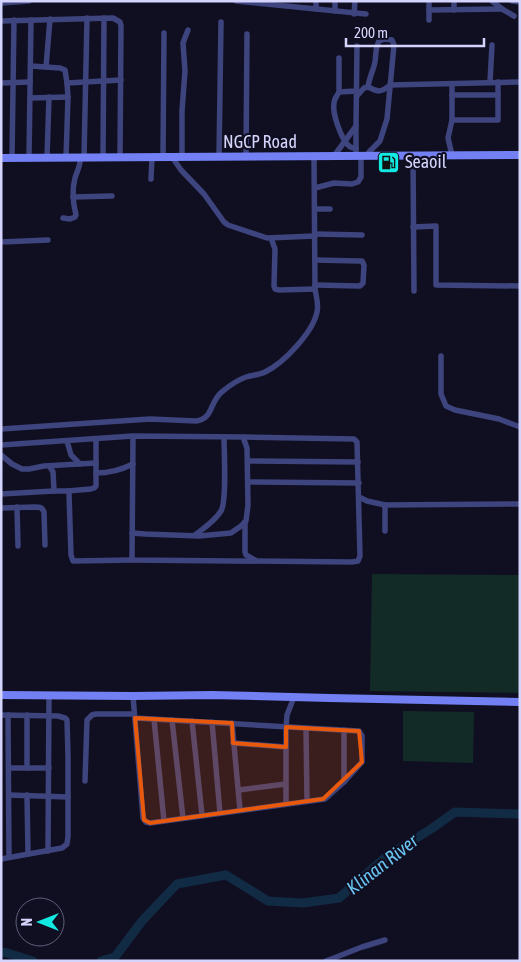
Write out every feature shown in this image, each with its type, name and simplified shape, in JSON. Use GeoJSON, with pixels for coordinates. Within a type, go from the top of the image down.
{"type":"FeatureCollection","features":[{"type":"Feature","properties":{"kind":"street"},"geometry":{"type":"LineString","coordinates":[[3,3],[29,1]]}},
{"type":"Feature","properties":{"kind":"street"},"geometry":{"type":"LineString","coordinates":[[236,1],[293,4],[316,9],[366,14]]}},
{"type":"Feature","properties":{"kind":"street"},"geometry":{"type":"LineString","coordinates":[[316,1],[316,9]]}},
{"type":"Feature","properties":{"kind":"street"},"geometry":{"type":"LineString","coordinates":[[335,1],[335,11]]}},
{"type":"Feature","properties":{"kind":"street"},"geometry":{"type":"LineString","coordinates":[[354,14],[355,1]]}},
{"type":"Feature","properties":{"kind":"street"},"geometry":{"type":"LineString","coordinates":[[429,1],[429,20]]}},
{"type":"Feature","properties":{"kind":"street"},"geometry":{"type":"LineString","coordinates":[[454,1],[454,10]]}},
{"type":"Feature","properties":{"kind":"street"},"geometry":{"type":"LineString","coordinates":[[492,1],[514,16]]}},
{"type":"Feature","properties":{"kind":"street"},"geometry":{"type":"LineString","coordinates":[[512,1],[520,2]]}},
{"type":"Feature","properties":{"kind":"street"},"geometry":{"type":"LineString","coordinates":[[429,10],[502,9]]}},
{"type":"Feature","properties":{"kind":"street"},"geometry":{"type":"LineString","coordinates":[[63,218],[70,219],[76,215],[73,187],[82,158],[86,18]]}},
{"type":"Feature","properties":{"kind":"street"},"geometry":{"type":"LineString","coordinates":[[103,158],[104,18]]}},
{"type":"Feature","properties":{"kind":"street"},"geometry":{"type":"LineString","coordinates":[[1,21],[112,18],[120,22],[120,158]]}},
{"type":"Feature","properties":{"kind":"street"},"geometry":{"type":"LineString","coordinates":[[46,67],[50,19]]}},
{"type":"Feature","properties":{"kind":"street"},"geometry":{"type":"LineString","coordinates":[[12,158],[14,20]]}},
{"type":"Feature","properties":{"kind":"street"},"geometry":{"type":"LineString","coordinates":[[29,158],[31,20]]}},
{"type":"Feature","properties":{"kind":"street"},"geometry":{"type":"LineString","coordinates":[[219,157],[221,22]]}},
{"type":"Feature","properties":{"kind":"street"},"geometry":{"type":"LineString","coordinates":[[182,157],[182,102],[185,71],[183,43],[188,30]]}},
{"type":"Feature","properties":{"kind":"street"},"geometry":{"type":"LineString","coordinates":[[163,157],[164,33]]}},
{"type":"Feature","properties":{"kind":"street"},"geometry":{"type":"LineString","coordinates":[[246,157],[248,34]]}},
{"type":"Feature","properties":{"kind":"street"},"geometry":{"type":"LineString","coordinates":[[360,154],[371,150],[380,140],[387,119],[394,45],[392,40],[385,39],[379,41],[375,49],[374,66],[368,87]]}},
{"type":"Feature","properties":{"kind":"street"},"geometry":{"type":"LineString","coordinates":[[490,82],[492,45]]}},
{"type":"Feature","properties":{"kind":"street"},"geometry":{"type":"LineString","coordinates":[[315,188],[331,184],[352,184],[358,182],[361,177],[356,126],[357,46]]}},
{"type":"Feature","properties":{"kind":"street"},"geometry":{"type":"LineString","coordinates":[[339,58],[339,92],[334,102],[334,113],[345,140],[349,146],[360,154]]}},
{"type":"Feature","properties":{"kind":"street"},"geometry":{"type":"LineString","coordinates":[[31,66],[63,69],[66,74],[68,97],[66,158]]}},
{"type":"Feature","properties":{"kind":"street"},"geometry":{"type":"LineString","coordinates":[[67,83],[121,80]]}},
{"type":"Feature","properties":{"kind":"street"},"geometry":{"type":"LineString","coordinates":[[1,83],[30,82]]}},
{"type":"Feature","properties":{"kind":"street"},"geometry":{"type":"LineString","coordinates":[[452,120],[498,120],[498,82]]}},
{"type":"Feature","properties":{"kind":"street"},"geometry":{"type":"LineString","coordinates":[[339,92],[357,93],[368,87],[384,90],[390,85],[520,82]]}},
{"type":"Feature","properties":{"kind":"street"},"geometry":{"type":"LineString","coordinates":[[452,84],[452,120],[448,138],[452,156]]}},
{"type":"Feature","properties":{"kind":"street"},"geometry":{"type":"LineString","coordinates":[[384,90],[390,96]]}},
{"type":"Feature","properties":{"kind":"street"},"geometry":{"type":"LineString","coordinates":[[452,95],[498,95]]}},
{"type":"Feature","properties":{"kind":"street"},"geometry":{"type":"LineString","coordinates":[[47,158],[48,97]]}},
{"type":"Feature","properties":{"kind":"street"},"geometry":{"type":"LineString","coordinates":[[30,98],[68,97]]}},
{"type":"Feature","properties":{"kind":"street"},"geometry":{"type":"LineString","coordinates":[[334,156],[356,126]]}},
{"type":"Feature","properties":{"kind":"street","name":"NGCP Road"},"geometry":{"type":"LineString","coordinates":[[1,158],[246,157],[360,154],[413,156],[520,155]]}},
{"type":"Feature","properties":{"kind":"street"},"geometry":{"type":"LineString","coordinates":[[1,429],[150,419],[196,422],[207,417],[215,399],[224,390],[244,378],[262,374],[282,360],[305,336],[313,324],[317,313],[318,304],[315,287],[314,156]]}},
{"type":"Feature","properties":{"kind":"street"},"geometry":{"type":"LineString","coordinates":[[413,156],[414,291]]}},
{"type":"Feature","properties":{"kind":"street"},"geometry":{"type":"LineString","coordinates":[[151,179],[152,157]]}},
{"type":"Feature","properties":{"kind":"street"},"geometry":{"type":"LineString","coordinates":[[172,157],[181,170],[204,194],[228,226],[271,238],[315,235],[362,235]]}},
{"type":"Feature","properties":{"kind":"street"},"geometry":{"type":"LineString","coordinates":[[73,197],[112,196]]}},
{"type":"Feature","properties":{"kind":"street"},"geometry":{"type":"LineString","coordinates":[[315,209],[330,209]]}},
{"type":"Feature","properties":{"kind":"street"},"geometry":{"type":"LineString","coordinates":[[413,227],[436,226],[436,285],[520,286]]}},
{"type":"Feature","properties":{"kind":"street"},"geometry":{"type":"LineString","coordinates":[[271,238],[275,249],[274,286],[279,290],[360,286],[363,283],[364,265],[362,261],[315,260]]}},
{"type":"Feature","properties":{"kind":"street"},"geometry":{"type":"LineString","coordinates":[[1,242],[48,240]]}},
{"type":"Feature","properties":{"kind":"street"},"geometry":{"type":"LineString","coordinates":[[441,356],[441,394],[446,406],[455,410],[499,419],[520,427]]}},
{"type":"Feature","properties":{"kind":"street"},"geometry":{"type":"LineString","coordinates":[[132,560],[133,436]]}},
{"type":"Feature","properties":{"kind":"street"},"geometry":{"type":"LineString","coordinates":[[1,445],[133,436],[354,438],[357,442],[360,556],[358,561],[352,562],[255,560],[73,561],[71,555],[70,496],[68,491]]}},
{"type":"Feature","properties":{"kind":"street"},"geometry":{"type":"LineString","coordinates":[[195,535],[216,518],[222,509],[224,437]]}},
{"type":"Feature","properties":{"kind":"street"},"geometry":{"type":"LineString","coordinates":[[243,437],[247,448],[248,462],[248,510],[245,522],[245,552],[255,560]]}},
{"type":"Feature","properties":{"kind":"street"},"geometry":{"type":"LineString","coordinates":[[1,494],[94,488],[96,486],[96,439]]}},
{"type":"Feature","properties":{"kind":"street"},"geometry":{"type":"LineString","coordinates":[[67,441],[71,455],[81,464]]}},
{"type":"Feature","properties":{"kind":"street"},"geometry":{"type":"LineString","coordinates":[[1,455],[22,469],[96,463]]}},
{"type":"Feature","properties":{"kind":"street"},"geometry":{"type":"LineString","coordinates":[[248,462],[358,462]]}},
{"type":"Feature","properties":{"kind":"street"},"geometry":{"type":"LineString","coordinates":[[96,473],[123,469],[133,464]]}},
{"type":"Feature","properties":{"kind":"street"},"geometry":{"type":"LineString","coordinates":[[50,467],[53,472],[54,491]]}},
{"type":"Feature","properties":{"kind":"street"},"geometry":{"type":"LineString","coordinates":[[248,482],[359,482]]}},
{"type":"Feature","properties":{"kind":"street"},"geometry":{"type":"LineString","coordinates":[[359,497],[385,505],[520,504]]}},
{"type":"Feature","properties":{"kind":"street"},"geometry":{"type":"LineString","coordinates":[[385,505],[385,531]]}},
{"type":"Feature","properties":{"kind":"street"},"geometry":{"type":"LineString","coordinates":[[17,507],[18,546]]}},
{"type":"Feature","properties":{"kind":"street"},"geometry":{"type":"LineString","coordinates":[[1,508],[40,507],[44,512],[45,545]]}},
{"type":"Feature","properties":{"kind":"street"},"geometry":{"type":"LineString","coordinates":[[132,532],[195,535],[231,533],[245,522]]}},
{"type":"Feature","properties":{"kind":"street"},"geometry":{"type":"LineString","coordinates":[[1,695],[212,695],[520,702]]}},
{"type":"Feature","properties":{"kind":"street"},"geometry":{"type":"LineString","coordinates":[[48,851],[49,695]]}},
{"type":"Feature","properties":{"kind":"street"},"geometry":{"type":"LineString","coordinates":[[85,781],[87,720],[96,714],[135,716],[154,719],[359,731],[362,736],[361,763],[325,799],[150,823],[143,818],[135,716],[133,696]]}},
{"type":"Feature","properties":{"kind":"street"},"geometry":{"type":"LineString","coordinates":[[286,804],[286,726],[287,716],[294,697]]}},
{"type":"Feature","properties":{"kind":"street"},"geometry":{"type":"LineString","coordinates":[[1,715],[49,716],[62,717],[67,720],[68,756],[67,844],[62,848],[1,859]]}},
{"type":"Feature","properties":{"kind":"street"},"geometry":{"type":"LineString","coordinates":[[8,715],[9,857]]}},
{"type":"Feature","properties":{"kind":"street"},"geometry":{"type":"LineString","coordinates":[[27,715],[27,768]]}},
{"type":"Feature","properties":{"kind":"street"},"geometry":{"type":"LineString","coordinates":[[154,719],[164,821]]}},
{"type":"Feature","properties":{"kind":"street"},"geometry":{"type":"LineString","coordinates":[[172,720],[183,818]]}},
{"type":"Feature","properties":{"kind":"street"},"geometry":{"type":"LineString","coordinates":[[192,721],[202,815]]}},
{"type":"Feature","properties":{"kind":"street"},"geometry":{"type":"LineString","coordinates":[[212,722],[220,813]]}},
{"type":"Feature","properties":{"kind":"street"},"geometry":{"type":"LineString","coordinates":[[232,723],[240,810]]}},
{"type":"Feature","properties":{"kind":"street"},"geometry":{"type":"LineString","coordinates":[[306,728],[307,801]]}},
{"type":"Feature","properties":{"kind":"street"},"geometry":{"type":"LineString","coordinates":[[344,730],[344,782]]}},
{"type":"Feature","properties":{"kind":"street"},"geometry":{"type":"LineString","coordinates":[[233,743],[286,747]]}},
{"type":"Feature","properties":{"kind":"street"},"geometry":{"type":"LineString","coordinates":[[9,768],[49,768]]}},
{"type":"Feature","properties":{"kind":"street"},"geometry":{"type":"LineString","coordinates":[[1,781],[9,781]]}},
{"type":"Feature","properties":{"kind":"street"},"geometry":{"type":"LineString","coordinates":[[239,790],[286,784]]}},
{"type":"Feature","properties":{"kind":"street"},"geometry":{"type":"LineString","coordinates":[[9,795],[68,797]]}},
{"type":"Feature","properties":{"kind":"street"},"geometry":{"type":"LineString","coordinates":[[28,795],[28,854]]}},
{"type":"Feature","properties":{"kind":"street"},"geometry":{"type":"LineString","coordinates":[[326,961],[386,940]]}},
{"type":"Feature","properties":{"kind":"street"},"geometry":{"type":"LineString","coordinates":[[347,953],[350,961]]}},
{"type":"Feature","properties":{"kind":"highlighted area"},"geometry":{"type":"Polygon","coordinates":[[[135,718],[232,723],[233,743],[286,747],[286,727],[359,731],[362,762],[323,799],[150,823],[144,820],[135,718]]]}},
{"type":"Feature","properties":{"kind":"green space"},"geometry":{"type":"Polygon","coordinates":[[[372,574],[520,575],[520,693],[370,691],[372,574]]]}},
{"type":"Feature","properties":{"kind":"green space"},"geometry":{"type":"Polygon","coordinates":[[[403,711],[474,712],[473,763],[403,761],[403,711]]]}},
{"type":"Feature","properties":{"kind":"waterway","name":"Klinan River"},"geometry":{"type":"LineString","coordinates":[[101,961],[115,957],[142,921],[177,884],[226,875],[268,901],[303,903],[339,898],[386,857],[455,812],[520,814]]}},
{"type":"Feature","properties":{"kind":"waterway","name":"Klinan River"},"geometry":{"type":"LineString","coordinates":[[1,952],[33,961]]}},
{"type":"Feature","properties":{"kind":"place","name":"Seaoil"},"geometry":{"type":"Point","coordinates":[389,162]}}]}
